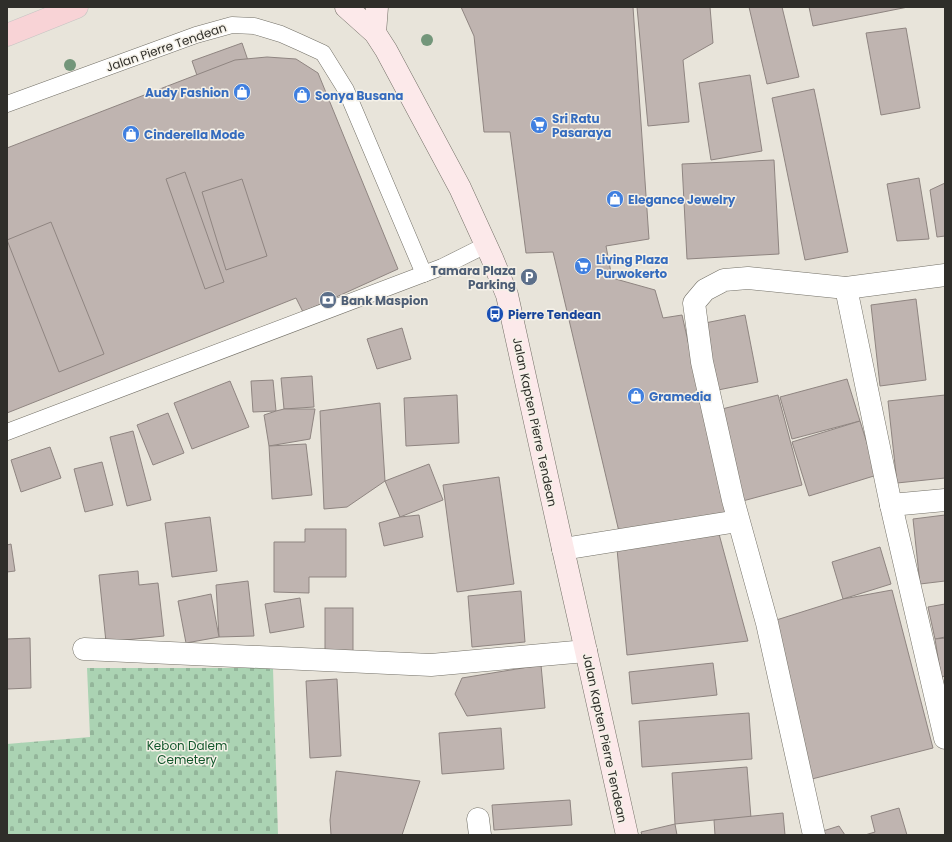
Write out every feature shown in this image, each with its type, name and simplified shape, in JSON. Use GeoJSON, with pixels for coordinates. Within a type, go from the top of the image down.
{"type":"FeatureCollection","features":[{"type":"Feature","properties":{"kind":"main road"},"geometry":{"type":"LineString","coordinates":[[7,35],[77,7]]}},
{"type":"Feature","properties":{"kind":"main road","name":"Jalan Kapten Pierre Tendean"},"geometry":{"type":"LineString","coordinates":[[346,7],[375,33],[386,50],[460,188],[507,295],[626,835]]}},
{"type":"Feature","properties":{"kind":"main road"},"geometry":{"type":"LineString","coordinates":[[375,33],[377,7]]}},
{"type":"Feature","properties":{"kind":"street"},"geometry":{"type":"LineString","coordinates":[[814,835],[767,623],[738,521],[702,362],[694,302],[705,290],[724,280],[748,278],[846,288],[945,275]]}},
{"type":"Feature","properties":{"kind":"street"},"geometry":{"type":"LineString","coordinates":[[846,288],[891,505],[945,738]]}},
{"type":"Feature","properties":{"kind":"street"},"geometry":{"type":"LineString","coordinates":[[891,505],[945,500]]}},
{"type":"Feature","properties":{"kind":"street"},"geometry":{"type":"LineString","coordinates":[[563,549],[738,521]]}},
{"type":"Feature","properties":{"kind":"street"},"geometry":{"type":"LineString","coordinates":[[84,649],[431,665],[586,651]]}},
{"type":"Feature","properties":{"kind":"lane","name":"Jalan Pierre Tendean"},"geometry":{"type":"LineString","coordinates":[[7,104],[196,34],[232,25],[254,26],[281,34],[323,53],[346,90],[424,274]]}},
{"type":"Feature","properties":{"kind":"lane"},"geometry":{"type":"LineString","coordinates":[[7,432],[442,267],[486,245]]}},
{"type":"Feature","properties":{"kind":"green space","name":"Kebon Dalem Cemetery"},"geometry":{"type":"Polygon","coordinates":[[[87,668],[273,668],[278,835],[7,835],[7,744],[90,737],[87,668]]]}},
{"type":"Feature","properties":{"kind":"building","name":"Living Plaza Purwokerto"},"geometry":{"type":"Polygon","coordinates":[[[461,7],[633,7],[649,239],[606,246],[612,278],[655,290],[663,318],[682,315],[729,521],[620,536],[553,252],[526,253],[510,132],[484,132],[474,36],[461,7]]]}},
{"type":"Feature","properties":{"kind":"building"},"geometry":{"type":"Polygon","coordinates":[[[637,7],[710,7],[713,43],[683,60],[689,122],[648,126],[637,7]]]}},
{"type":"Feature","properties":{"kind":"building"},"geometry":{"type":"Polygon","coordinates":[[[749,7],[782,7],[799,77],[767,84],[749,7]]]}},
{"type":"Feature","properties":{"kind":"building"},"geometry":{"type":"Polygon","coordinates":[[[809,7],[908,7],[813,26],[809,7]]]}},
{"type":"Feature","properties":{"kind":"building"},"geometry":{"type":"Polygon","coordinates":[[[906,28],[920,108],[881,115],[866,33],[906,28]]]}},
{"type":"Feature","properties":{"kind":"building"},"geometry":{"type":"Polygon","coordinates":[[[242,43],[275,139],[225,156],[192,61],[242,43]]]}},
{"type":"Feature","properties":{"kind":"building"},"geometry":{"type":"Polygon","coordinates":[[[267,57],[296,59],[318,73],[398,269],[303,312],[296,298],[7,413],[7,148],[235,60],[267,57]]]}},
{"type":"Feature","properties":{"kind":"building"},"geometry":{"type":"Polygon","coordinates":[[[750,75],[762,151],[711,160],[699,83],[750,75]]]}},
{"type":"Feature","properties":{"kind":"building"},"geometry":{"type":"Polygon","coordinates":[[[814,89],[848,252],[805,260],[772,98],[814,89]]]}},
{"type":"Feature","properties":{"kind":"building"},"geometry":{"type":"Polygon","coordinates":[[[774,160],[779,254],[687,259],[682,164],[774,160]]]}},
{"type":"Feature","properties":{"kind":"building"},"geometry":{"type":"Polygon","coordinates":[[[185,172],[224,282],[205,289],[166,179],[185,172]]]}},
{"type":"Feature","properties":{"kind":"building"},"geometry":{"type":"Polygon","coordinates":[[[919,178],[929,239],[897,241],[887,184],[919,178]]]}},
{"type":"Feature","properties":{"kind":"building"},"geometry":{"type":"Polygon","coordinates":[[[242,179],[267,256],[226,270],[202,192],[242,179]]]}},
{"type":"Feature","properties":{"kind":"building"},"geometry":{"type":"Polygon","coordinates":[[[945,183],[945,236],[937,237],[930,190],[945,183]]]}},
{"type":"Feature","properties":{"kind":"building"},"geometry":{"type":"Polygon","coordinates":[[[51,222],[104,354],[59,372],[7,240],[51,222]]]}},
{"type":"Feature","properties":{"kind":"building"},"geometry":{"type":"Polygon","coordinates":[[[916,299],[926,380],[880,386],[871,305],[916,299]]]}},
{"type":"Feature","properties":{"kind":"building"},"geometry":{"type":"Polygon","coordinates":[[[745,315],[758,382],[718,390],[705,323],[745,315]]]}},
{"type":"Feature","properties":{"kind":"building"},"geometry":{"type":"Polygon","coordinates":[[[402,328],[411,359],[377,369],[367,339],[402,328]]]}},
{"type":"Feature","properties":{"kind":"building"},"geometry":{"type":"Polygon","coordinates":[[[312,376],[314,407],[284,409],[281,378],[312,376]]]}},
{"type":"Feature","properties":{"kind":"building"},"geometry":{"type":"Polygon","coordinates":[[[847,379],[860,421],[792,439],[780,397],[847,379]]]}},
{"type":"Feature","properties":{"kind":"building"},"geometry":{"type":"Polygon","coordinates":[[[273,380],[276,411],[253,412],[251,381],[273,380]]]}},
{"type":"Feature","properties":{"kind":"building"},"geometry":{"type":"Polygon","coordinates":[[[230,381],[249,427],[192,449],[174,403],[230,381]]]}},
{"type":"Feature","properties":{"kind":"building"},"geometry":{"type":"Polygon","coordinates":[[[457,395],[459,443],[406,446],[404,398],[457,395]]]}},
{"type":"Feature","properties":{"kind":"building"},"geometry":{"type":"Polygon","coordinates":[[[778,395],[802,485],[739,502],[714,411],[778,395]]]}},
{"type":"Feature","properties":{"kind":"building"},"geometry":{"type":"Polygon","coordinates":[[[945,395],[945,478],[897,483],[888,401],[945,395]]]}},
{"type":"Feature","properties":{"kind":"building"},"geometry":{"type":"Polygon","coordinates":[[[380,403],[385,481],[347,507],[324,509],[320,411],[380,403]]]}},
{"type":"Feature","properties":{"kind":"building"},"geometry":{"type":"Polygon","coordinates":[[[284,409],[315,409],[310,439],[269,446],[264,415],[284,409]]]}},
{"type":"Feature","properties":{"kind":"building"},"geometry":{"type":"Polygon","coordinates":[[[168,413],[184,453],[153,465],[137,425],[168,413]]]}},
{"type":"Feature","properties":{"kind":"building"},"geometry":{"type":"Polygon","coordinates":[[[860,421],[877,475],[809,496],[792,442],[860,421]]]}},
{"type":"Feature","properties":{"kind":"building"},"geometry":{"type":"Polygon","coordinates":[[[133,431],[151,500],[127,506],[110,437],[133,431]]]}},
{"type":"Feature","properties":{"kind":"building"},"geometry":{"type":"Polygon","coordinates":[[[306,444],[312,495],[272,499],[269,446],[306,444]]]}},
{"type":"Feature","properties":{"kind":"building"},"geometry":{"type":"Polygon","coordinates":[[[50,447],[61,478],[21,492],[11,460],[50,447]]]}},
{"type":"Feature","properties":{"kind":"building"},"geometry":{"type":"Polygon","coordinates":[[[102,462],[113,505],[85,512],[74,469],[102,462]]]}},
{"type":"Feature","properties":{"kind":"building"},"geometry":{"type":"Polygon","coordinates":[[[429,464],[443,500],[400,517],[385,481],[429,464]]]}},
{"type":"Feature","properties":{"kind":"building"},"geometry":{"type":"Polygon","coordinates":[[[499,477],[514,584],[457,592],[443,485],[499,477]]]}},
{"type":"Feature","properties":{"kind":"building"},"geometry":{"type":"Polygon","coordinates":[[[419,515],[423,537],[384,546],[379,523],[400,517],[419,515]]]}},
{"type":"Feature","properties":{"kind":"building"},"geometry":{"type":"Polygon","coordinates":[[[945,515],[945,581],[920,584],[913,519],[945,515]]]}},
{"type":"Feature","properties":{"kind":"building"},"geometry":{"type":"Polygon","coordinates":[[[210,517],[217,571],[172,577],[165,523],[210,517]]]}},
{"type":"Feature","properties":{"kind":"building"},"geometry":{"type":"Polygon","coordinates":[[[305,529],[346,529],[346,577],[309,577],[309,593],[274,592],[274,542],[305,542],[305,529]]]}},
{"type":"Feature","properties":{"kind":"building"},"geometry":{"type":"Polygon","coordinates":[[[719,534],[748,641],[627,655],[617,549],[719,534]]]}},
{"type":"Feature","properties":{"kind":"building"},"geometry":{"type":"Polygon","coordinates":[[[11,544],[15,571],[7,572],[7,545],[11,544]]]}},
{"type":"Feature","properties":{"kind":"building"},"geometry":{"type":"Polygon","coordinates":[[[880,547],[891,584],[843,599],[832,562],[880,547]]]}},
{"type":"Feature","properties":{"kind":"building"},"geometry":{"type":"Polygon","coordinates":[[[138,571],[139,585],[158,583],[164,636],[106,642],[99,575],[138,571]]]}},
{"type":"Feature","properties":{"kind":"building"},"geometry":{"type":"Polygon","coordinates":[[[248,581],[254,636],[219,637],[216,585],[248,581]]]}},
{"type":"Feature","properties":{"kind":"building"},"geometry":{"type":"Polygon","coordinates":[[[892,590],[933,748],[808,780],[770,622],[843,599],[892,590]]]}},
{"type":"Feature","properties":{"kind":"building"},"geometry":{"type":"Polygon","coordinates":[[[521,591],[525,642],[472,647],[468,596],[521,591]]]}},
{"type":"Feature","properties":{"kind":"building"},"geometry":{"type":"Polygon","coordinates":[[[211,594],[219,637],[186,643],[178,601],[211,594]]]}},
{"type":"Feature","properties":{"kind":"building"},"geometry":{"type":"Polygon","coordinates":[[[300,598],[304,627],[270,633],[265,604],[300,598]]]}},
{"type":"Feature","properties":{"kind":"building"},"geometry":{"type":"Polygon","coordinates":[[[945,604],[945,637],[935,639],[928,607],[945,604]]]}},
{"type":"Feature","properties":{"kind":"building"},"geometry":{"type":"Polygon","coordinates":[[[325,608],[353,608],[353,655],[325,655],[325,608]]]}},
{"type":"Feature","properties":{"kind":"building"},"geometry":{"type":"Polygon","coordinates":[[[30,638],[31,688],[7,689],[7,639],[30,638]]]}},
{"type":"Feature","properties":{"kind":"building"},"geometry":{"type":"Polygon","coordinates":[[[945,638],[945,676],[941,677],[935,639],[945,638]]]}},
{"type":"Feature","properties":{"kind":"building"},"geometry":{"type":"Polygon","coordinates":[[[713,663],[717,695],[632,704],[629,672],[713,663]]]}},
{"type":"Feature","properties":{"kind":"building"},"geometry":{"type":"Polygon","coordinates":[[[541,665],[545,708],[467,716],[455,694],[462,678],[541,665]]]}},
{"type":"Feature","properties":{"kind":"building"},"geometry":{"type":"Polygon","coordinates":[[[337,679],[341,756],[310,758],[306,681],[337,679]]]}},
{"type":"Feature","properties":{"kind":"building"},"geometry":{"type":"Polygon","coordinates":[[[749,713],[752,759],[642,767],[639,721],[749,713]]]}},
{"type":"Feature","properties":{"kind":"building"},"geometry":{"type":"Polygon","coordinates":[[[501,728],[504,769],[442,774],[439,733],[501,728]]]}},
{"type":"Feature","properties":{"kind":"building"},"geometry":{"type":"Polygon","coordinates":[[[747,767],[751,818],[675,824],[672,773],[747,767]]]}},
{"type":"Feature","properties":{"kind":"building"},"geometry":{"type":"Polygon","coordinates":[[[336,771],[420,781],[402,835],[331,835],[330,820],[336,771]]]}},
{"type":"Feature","properties":{"kind":"building"},"geometry":{"type":"Polygon","coordinates":[[[570,800],[572,825],[494,830],[492,805],[570,800]]]}},
{"type":"Feature","properties":{"kind":"building"},"geometry":{"type":"Polygon","coordinates":[[[899,808],[907,835],[865,835],[875,832],[871,816],[899,808]]]}},
{"type":"Feature","properties":{"kind":"building"},"geometry":{"type":"Polygon","coordinates":[[[783,813],[785,835],[715,835],[714,820],[783,813]]]}},
{"type":"Feature","properties":{"kind":"building"},"geometry":{"type":"Polygon","coordinates":[[[675,824],[677,835],[642,835],[641,832],[675,824]]]}},
{"type":"Feature","properties":{"kind":"building"},"geometry":{"type":"Polygon","coordinates":[[[839,826],[845,835],[824,835],[823,831],[839,826]]]}},
{"type":"Feature","properties":{"kind":"place","name":"Audy Fashion"},"geometry":{"type":"Point","coordinates":[242,92]}},
{"type":"Feature","properties":{"kind":"place","name":"Sonya Busana"},"geometry":{"type":"Point","coordinates":[302,95]}},
{"type":"Feature","properties":{"kind":"place","name":"Sri Ratu Pasaraya"},"geometry":{"type":"Point","coordinates":[539,125]}},
{"type":"Feature","properties":{"kind":"place","name":"Cinderella Mode"},"geometry":{"type":"Point","coordinates":[131,134]}},
{"type":"Feature","properties":{"kind":"place","name":"Elegance Jewelry"},"geometry":{"type":"Point","coordinates":[615,199]}},
{"type":"Feature","properties":{"kind":"place","name":"Living Plaza Purwokerto"},"geometry":{"type":"Point","coordinates":[583,266]}},
{"type":"Feature","properties":{"kind":"place","name":"Tamara Plaza Parking"},"geometry":{"type":"Point","coordinates":[529,277]}},
{"type":"Feature","properties":{"kind":"place","name":"Bank Maspion"},"geometry":{"type":"Point","coordinates":[328,300]}},
{"type":"Feature","properties":{"kind":"place","name":"Pierre Tendean"},"geometry":{"type":"Point","coordinates":[495,314]}},
{"type":"Feature","properties":{"kind":"place","name":"Gramedia"},"geometry":{"type":"Point","coordinates":[636,396]}}]}
